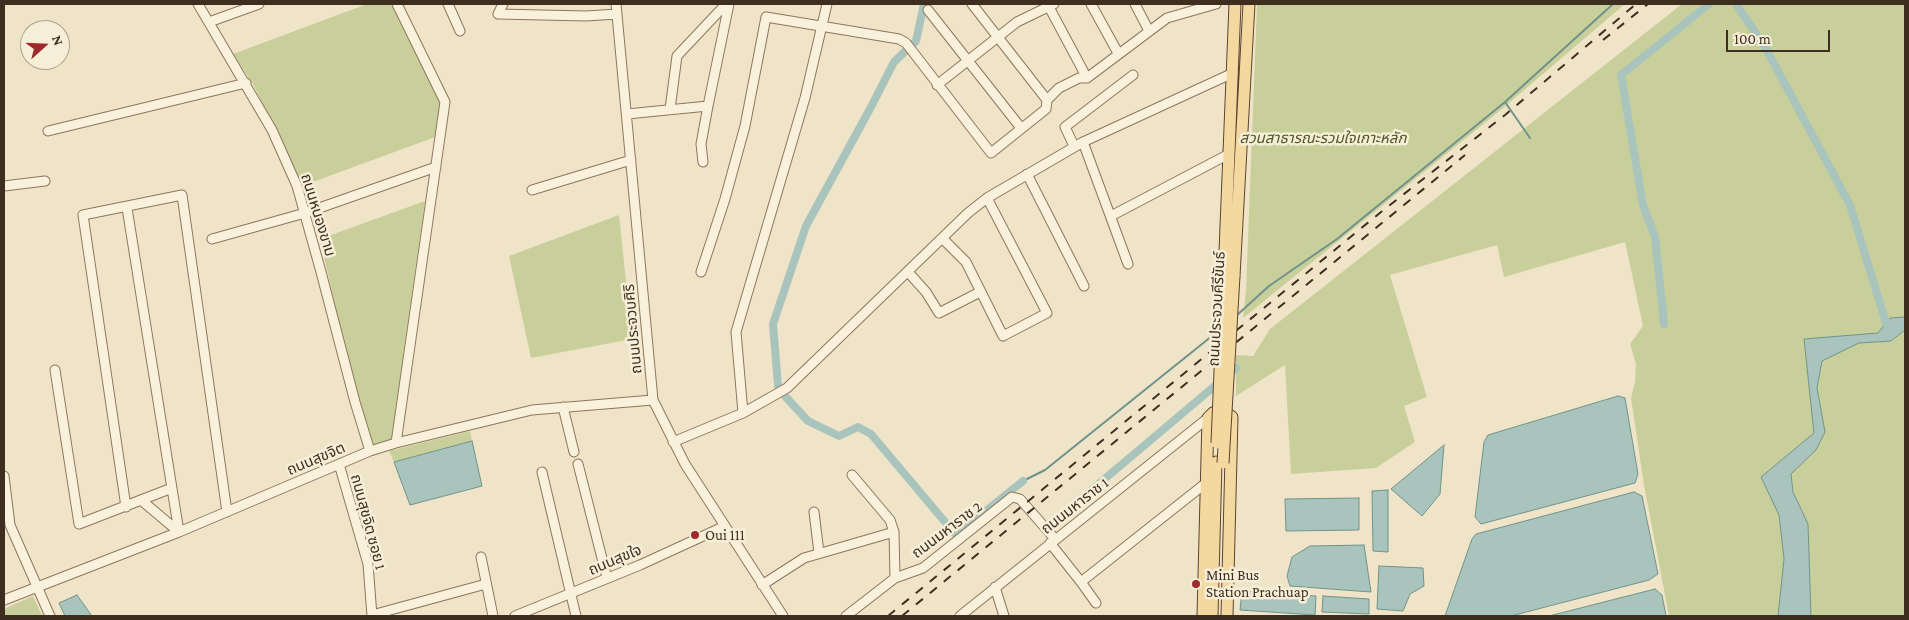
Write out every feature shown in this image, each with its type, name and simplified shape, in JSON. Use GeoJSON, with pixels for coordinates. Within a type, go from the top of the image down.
{"type":"FeatureCollection","features":[{"type":"Feature","properties":{"kind":"main road","name":"ถนนประจวบคีรีขันธ์"},"geometry":{"type":"LineString","coordinates":[[1229,276],[1229,154],[1235,4]]}},
{"type":"Feature","properties":{"kind":"main road","name":"ถนนประจวบคีรีขันธ์"},"geometry":{"type":"LineString","coordinates":[[1212,616],[1229,276],[1249,4]]}},
{"type":"Feature","properties":{"kind":"main road"},"geometry":{"type":"LineString","coordinates":[[1202,616],[1208,418],[1213,413],[1220,412],[1225,412],[1232,417],[1226,616]]}},
{"type":"Feature","properties":{"kind":"main road","name":"ถนนประจวบคีรีขันธ์"},"geometry":{"type":"LineString","coordinates":[[1218,616],[1219,463]]}},
{"type":"Feature","properties":{"kind":"street","name":"ถนนหนองขาม"},"geometry":{"type":"LineString","coordinates":[[198,4],[272,130],[297,186],[370,451]]}},
{"type":"Feature","properties":{"kind":"street"},"geometry":{"type":"LineString","coordinates":[[209,22],[259,4]]}},
{"type":"Feature","properties":{"kind":"street"},"geometry":{"type":"LineString","coordinates":[[396,443],[445,102],[397,4]]}},
{"type":"Feature","properties":{"kind":"street"},"geometry":{"type":"LineString","coordinates":[[448,4],[460,31]]}},
{"type":"Feature","properties":{"kind":"street"},"geometry":{"type":"LineString","coordinates":[[503,4],[498,14],[586,16],[617,14]]}},
{"type":"Feature","properties":{"kind":"street","name":"ถนนประจวบศิริ"},"geometry":{"type":"LineString","coordinates":[[616,4],[653,400],[673,442],[783,616]]}},
{"type":"Feature","properties":{"kind":"street"},"geometry":{"type":"LineString","coordinates":[[703,162],[701,144],[727,4]]}},
{"type":"Feature","properties":{"kind":"street"},"geometry":{"type":"LineString","coordinates":[[670,109],[677,56],[727,4]]}},
{"type":"Feature","properties":{"kind":"street"},"geometry":{"type":"LineString","coordinates":[[743,413],[736,332],[805,98],[827,4]]}},
{"type":"Feature","properties":{"kind":"street"},"geometry":{"type":"LineString","coordinates":[[972,4],[1000,36],[1047,100]]}},
{"type":"Feature","properties":{"kind":"street"},"geometry":{"type":"LineString","coordinates":[[1091,4],[1118,53]]}},
{"type":"Feature","properties":{"kind":"street"},"geometry":{"type":"LineString","coordinates":[[1135,4],[1149,31]]}},
{"type":"Feature","properties":{"kind":"street"},"geometry":{"type":"LineString","coordinates":[[701,272],[725,199],[745,126],[766,16],[899,39],[909,47],[991,152],[1046,109],[1047,100],[1059,88],[1079,78],[1087,78],[1118,53],[1168,18],[1216,4]]}},
{"type":"Feature","properties":{"kind":"street"},"geometry":{"type":"LineString","coordinates":[[937,84],[1017,22],[1052,5],[1087,78]]}},
{"type":"Feature","properties":{"kind":"street"},"geometry":{"type":"LineString","coordinates":[[928,10],[1021,128]]}},
{"type":"Feature","properties":{"kind":"street"},"geometry":{"type":"LineString","coordinates":[[673,442],[743,413],[786,388],[968,213],[987,198],[1074,146],[1233,73]]}},
{"type":"Feature","properties":{"kind":"street"},"geometry":{"type":"LineString","coordinates":[[1074,146],[1065,127],[1133,75]]}},
{"type":"Feature","properties":{"kind":"street"},"geometry":{"type":"LineString","coordinates":[[48,131],[246,83]]}},
{"type":"Feature","properties":{"kind":"street"},"geometry":{"type":"LineString","coordinates":[[627,114],[708,106]]}},
{"type":"Feature","properties":{"kind":"street"},"geometry":{"type":"LineString","coordinates":[[1083,142],[1128,264]]}},
{"type":"Feature","properties":{"kind":"street"},"geometry":{"type":"LineString","coordinates":[[1111,216],[1229,154]]}},
{"type":"Feature","properties":{"kind":"street"},"geometry":{"type":"LineString","coordinates":[[532,190],[631,160]]}},
{"type":"Feature","properties":{"kind":"street"},"geometry":{"type":"LineString","coordinates":[[212,239],[304,213],[436,167]]}},
{"type":"Feature","properties":{"kind":"street"},"geometry":{"type":"LineString","coordinates":[[1027,174],[1084,286]]}},
{"type":"Feature","properties":{"kind":"street"},"geometry":{"type":"LineString","coordinates":[[4,186],[44,181]]}},
{"type":"Feature","properties":{"kind":"street"},"geometry":{"type":"LineString","coordinates":[[126,507],[83,215],[182,196],[227,512]]}},
{"type":"Feature","properties":{"kind":"street"},"geometry":{"type":"LineString","coordinates":[[943,239],[966,262],[1003,336],[1047,313],[987,198]]}},
{"type":"Feature","properties":{"kind":"street"},"geometry":{"type":"LineString","coordinates":[[127,208],[179,532]]}},
{"type":"Feature","properties":{"kind":"street"},"geometry":{"type":"LineString","coordinates":[[908,272],[926,292],[939,313],[980,292]]}},
{"type":"Feature","properties":{"kind":"street"},"geometry":{"type":"LineString","coordinates":[[55,370],[79,524],[172,488]]}},
{"type":"Feature","properties":{"kind":"street","name":"ถนนสุขจิต"},"geometry":{"type":"LineString","coordinates":[[4,600],[179,532],[370,451],[532,410],[653,400]]}},
{"type":"Feature","properties":{"kind":"street"},"geometry":{"type":"LineString","coordinates":[[563,407],[574,452]]}},
{"type":"Feature","properties":{"kind":"street","name":"ถนนมหาราช 1"},"geometry":{"type":"LineString","coordinates":[[960,616],[1208,418]]}},
{"type":"Feature","properties":{"kind":"street","name":"ถนนสุขจิต ซอย 1"},"geometry":{"type":"LineString","coordinates":[[339,464],[368,564],[372,615]]}},
{"type":"Feature","properties":{"kind":"street"},"geometry":{"type":"LineString","coordinates":[[578,464],[607,578]]}},
{"type":"Feature","properties":{"kind":"street"},"geometry":{"type":"LineString","coordinates":[[542,472],[576,616]]}},
{"type":"Feature","properties":{"kind":"street"},"geometry":{"type":"LineString","coordinates":[[852,475],[890,520],[894,532],[895,578]]}},
{"type":"Feature","properties":{"kind":"street"},"geometry":{"type":"LineString","coordinates":[[4,476],[10,524],[50,616]]}},
{"type":"Feature","properties":{"kind":"street"},"geometry":{"type":"LineString","coordinates":[[1081,582],[1206,483]]}},
{"type":"Feature","properties":{"kind":"street","name":"ถนนมหาราช 2"},"geometry":{"type":"LineString","coordinates":[[846,616],[895,578],[923,568],[1012,497],[1020,499],[1052,541]]}},
{"type":"Feature","properties":{"kind":"street"},"geometry":{"type":"LineString","coordinates":[[141,500],[179,532]]}},
{"type":"Feature","properties":{"kind":"street"},"geometry":{"type":"LineString","coordinates":[[814,512],[819,553]]}},
{"type":"Feature","properties":{"kind":"street","name":"ถนนสุขใจ"},"geometry":{"type":"LineString","coordinates":[[516,616],[725,526]]}},
{"type":"Feature","properties":{"kind":"street"},"geometry":{"type":"LineString","coordinates":[[762,585],[804,558],[894,532]]}},
{"type":"Feature","properties":{"kind":"street"},"geometry":{"type":"LineString","coordinates":[[1052,541],[1096,603]]}},
{"type":"Feature","properties":{"kind":"street"},"geometry":{"type":"LineString","coordinates":[[481,557],[493,616]]}},
{"type":"Feature","properties":{"kind":"street"},"geometry":{"type":"LineString","coordinates":[[372,615],[486,584]]}},
{"type":"Feature","properties":{"kind":"street"},"geometry":{"type":"LineString","coordinates":[[996,587],[1004,616]]}},
{"type":"Feature","properties":{"kind":"green space"},"geometry":{"type":"Polygon","coordinates":[[[367,4],[395,4],[442,102],[438,136],[302,186],[253,84],[233,54],[367,4]]]}},
{"type":"Feature","properties":{"kind":"green space","name":"สวนสาธารณะรวมใจเกาะหลัก"},"geometry":{"type":"Polygon","coordinates":[[[1257,4],[1625,4],[1502,109],[1243,318],[1246,291],[1257,4]]]}},
{"type":"Feature","properties":{"kind":"green space"},"geometry":{"type":"Polygon","coordinates":[[[1682,4],[1905,4],[1905,317],[1890,318],[1879,333],[1804,339],[1814,433],[1761,477],[1779,514],[1784,559],[1778,616],[1669,616],[1644,485],[1631,398],[1635,382],[1636,364],[1630,344],[1643,326],[1625,242],[1504,277],[1497,245],[1390,275],[1427,397],[1404,406],[1415,442],[1376,468],[1291,474],[1285,365],[1236,396],[1236,355],[1253,356],[1270,329],[1682,4]]]}},
{"type":"Feature","properties":{"kind":"green space"},"geometry":{"type":"Polygon","coordinates":[[[425,201],[391,441],[372,446],[357,402],[320,239],[425,201]]]}},
{"type":"Feature","properties":{"kind":"green space"},"geometry":{"type":"Polygon","coordinates":[[[619,215],[632,339],[531,358],[509,256],[619,215]]]}},
{"type":"Feature","properties":{"kind":"green space"},"geometry":{"type":"Polygon","coordinates":[[[1905,330],[1905,616],[1811,616],[1808,524],[1793,492],[1791,474],[1816,450],[1825,432],[1817,388],[1822,361],[1859,343],[1891,341],[1905,330]]]}},
{"type":"Feature","properties":{"kind":"green space"},"geometry":{"type":"Polygon","coordinates":[[[470,431],[472,441],[394,462],[389,451],[470,431]]]}},
{"type":"Feature","properties":{"kind":"green space"},"geometry":{"type":"Polygon","coordinates":[[[33,596],[42,616],[4,616],[4,609],[33,596]]]}},
{"type":"Feature","properties":{"kind":"water"},"geometry":{"type":"Polygon","coordinates":[[[1905,317],[1905,330],[1891,341],[1859,343],[1822,361],[1817,388],[1825,432],[1816,450],[1791,474],[1793,492],[1808,524],[1811,616],[1778,616],[1784,559],[1779,515],[1761,477],[1814,433],[1804,339],[1878,333],[1890,318],[1905,317]]]}},
{"type":"Feature","properties":{"kind":"water"},"geometry":{"type":"Polygon","coordinates":[[[1618,396],[1625,398],[1638,474],[1635,483],[1481,524],[1475,517],[1484,442],[1488,435],[1618,396]]]}},
{"type":"Feature","properties":{"kind":"water"},"geometry":{"type":"Polygon","coordinates":[[[472,441],[482,486],[410,505],[394,462],[472,441]]]}},
{"type":"Feature","properties":{"kind":"water"},"geometry":{"type":"Polygon","coordinates":[[[1444,445],[1440,494],[1422,516],[1391,489],[1444,445]]]}},
{"type":"Feature","properties":{"kind":"water"},"geometry":{"type":"Polygon","coordinates":[[[1388,490],[1388,552],[1373,551],[1372,491],[1388,490]]]}},
{"type":"Feature","properties":{"kind":"water"},"geometry":{"type":"Polygon","coordinates":[[[1634,492],[1642,496],[1658,574],[1649,580],[1511,616],[1445,616],[1472,539],[1476,534],[1634,492]]]}},
{"type":"Feature","properties":{"kind":"water"},"geometry":{"type":"Polygon","coordinates":[[[1359,498],[1359,530],[1286,531],[1285,499],[1359,498]]]}},
{"type":"Feature","properties":{"kind":"water"},"geometry":{"type":"Polygon","coordinates":[[[1364,545],[1371,592],[1290,586],[1287,576],[1292,557],[1310,546],[1364,545]]]}},
{"type":"Feature","properties":{"kind":"water"},"geometry":{"type":"Polygon","coordinates":[[[1379,566],[1423,568],[1424,586],[1410,594],[1403,611],[1377,609],[1379,566]]]}},
{"type":"Feature","properties":{"kind":"water"},"geometry":{"type":"Polygon","coordinates":[[[1655,589],[1662,595],[1666,616],[1549,616],[1655,589]]]}},
{"type":"Feature","properties":{"kind":"water"},"geometry":{"type":"Polygon","coordinates":[[[1242,591],[1316,596],[1315,615],[1240,610],[1242,591]]]}},
{"type":"Feature","properties":{"kind":"water"},"geometry":{"type":"Polygon","coordinates":[[[77,595],[92,616],[65,616],[59,603],[77,595]]]}},
{"type":"Feature","properties":{"kind":"water"},"geometry":{"type":"Polygon","coordinates":[[[1323,596],[1369,599],[1369,614],[1322,612],[1323,596]]]}},
{"type":"Feature","properties":{"kind":"waterway"},"geometry":{"type":"LineString","coordinates":[[924,4],[916,41],[894,62],[806,226],[773,324],[778,386],[808,421],[839,436],[858,427],[871,434],[956,535],[1023,481]]}},
{"type":"Feature","properties":{"kind":"waterway"},"geometry":{"type":"LineString","coordinates":[[1505,102],[1613,4]]}},
{"type":"Feature","properties":{"kind":"waterway"},"geometry":{"type":"LineString","coordinates":[[1664,324],[1655,237],[1643,205],[1621,75],[1709,4]]}},
{"type":"Feature","properties":{"kind":"waterway"},"geometry":{"type":"LineString","coordinates":[[1736,4],[1765,47],[1850,205],[1889,333]]}},
{"type":"Feature","properties":{"kind":"waterway"},"geometry":{"type":"LineString","coordinates":[[1236,316],[1269,286],[1337,239],[1505,102],[1530,138]]}},
{"type":"Feature","properties":{"kind":"waterway"},"geometry":{"type":"LineString","coordinates":[[1023,481],[1045,470],[1217,332]]}},
{"type":"Feature","properties":{"kind":"waterway"},"geometry":{"type":"LineString","coordinates":[[1056,520],[1236,368]]}},
{"type":"Feature","properties":{"kind":"railway"},"geometry":{"type":"LineString","coordinates":[[888,616],[1381,212],[1505,115],[1636,4]]}},
{"type":"Feature","properties":{"kind":"railway"},"geometry":{"type":"LineString","coordinates":[[1603,40],[1648,4]]}},
{"type":"Feature","properties":{"kind":"railway"},"geometry":{"type":"LineString","coordinates":[[902,616],[1465,155]]}},
{"type":"Feature","properties":{"kind":"place","name":"Oui 111"},"geometry":{"type":"Point","coordinates":[695,535]}},
{"type":"Feature","properties":{"kind":"place","name":"Mini Bus Station Prachuap"},"geometry":{"type":"Point","coordinates":[1196,584]}}]}
